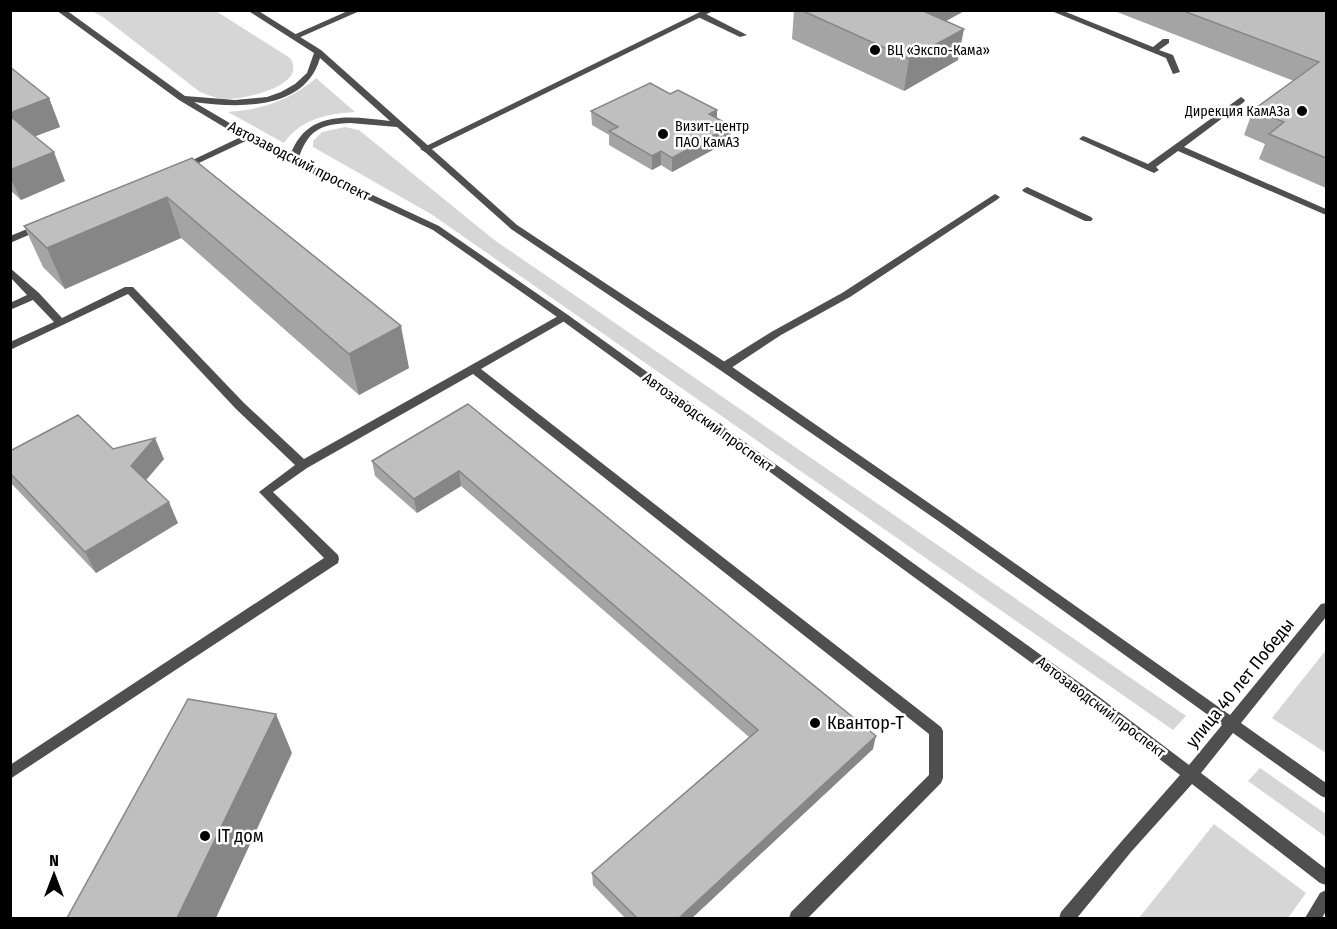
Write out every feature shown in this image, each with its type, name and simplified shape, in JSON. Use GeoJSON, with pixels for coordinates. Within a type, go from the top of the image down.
{"type":"FeatureCollection","features":[{"type":"Feature","properties":{"kind":"street","name":"Автозаводский проспект"},"geometry":{"type":"LineString","coordinates":[[60,10],[182,98],[247,137],[436,228],[564,317],[1093,700],[1326,878]]}},
{"type":"Feature","properties":{"kind":"street"},"geometry":{"type":"LineString","coordinates":[[250,10],[318,52],[514,226],[957,528],[1326,791]]}},
{"type":"Feature","properties":{"kind":"street"},"geometry":{"type":"LineString","coordinates":[[293,37],[358,10]]}},
{"type":"Feature","properties":{"kind":"street"},"geometry":{"type":"LineString","coordinates":[[425,149],[711,10]]}},
{"type":"Feature","properties":{"kind":"street"},"geometry":{"type":"LineString","coordinates":[[1053,10],[1170,57],[1176,72]]}},
{"type":"Feature","properties":{"kind":"street"},"geometry":{"type":"LineString","coordinates":[[701,15],[743,35]]}},
{"type":"Feature","properties":{"kind":"street"},"geometry":{"type":"LineString","coordinates":[[1154,50],[1166,41]]}},
{"type":"Feature","properties":{"kind":"street"},"geometry":{"type":"LineString","coordinates":[[182,98],[233,105],[265,100],[294,89],[311,73],[318,52]]}},
{"type":"Feature","properties":{"kind":"street"},"geometry":{"type":"LineString","coordinates":[[1083,139],[1151,169],[1241,100]]}},
{"type":"Feature","properties":{"kind":"street"},"geometry":{"type":"LineString","coordinates":[[293,161],[295,147],[302,136],[310,129],[322,124],[336,120],[356,120],[399,125]]}},
{"type":"Feature","properties":{"kind":"street"},"geometry":{"type":"LineString","coordinates":[[176,170],[247,137]]}},
{"type":"Feature","properties":{"kind":"street"},"geometry":{"type":"LineString","coordinates":[[1177,147],[1326,212]]}},
{"type":"Feature","properties":{"kind":"street"},"geometry":{"type":"LineString","coordinates":[[1027,190],[1088,219]]}},
{"type":"Feature","properties":{"kind":"street"},"geometry":{"type":"LineString","coordinates":[[724,367],[777,333],[846,295],[995,197]]}},
{"type":"Feature","properties":{"kind":"street"},"geometry":{"type":"LineString","coordinates":[[10,240],[55,221]]}},
{"type":"Feature","properties":{"kind":"street"},"geometry":{"type":"LineString","coordinates":[[10,271],[61,323]]}},
{"type":"Feature","properties":{"kind":"street"},"geometry":{"type":"LineString","coordinates":[[10,347],[129,289],[240,406],[303,465]]}},
{"type":"Feature","properties":{"kind":"street"},"geometry":{"type":"LineString","coordinates":[[10,307],[35,295]]}},
{"type":"Feature","properties":{"kind":"street"},"geometry":{"type":"LineString","coordinates":[[10,773],[333,559],[265,492],[303,465],[564,317]]}},
{"type":"Feature","properties":{"kind":"street"},"geometry":{"type":"LineString","coordinates":[[474,369],[936,731],[936,778],[797,918]]}},
{"type":"Feature","properties":{"kind":"street","name":"улица 40 лет Победы"},"geometry":{"type":"LineString","coordinates":[[1067,918],[1191,774],[1326,608]]}},
{"type":"Feature","properties":{"kind":"street"},"geometry":{"type":"LineString","coordinates":[[1313,918],[1326,898]]}},
{"type":"Feature","properties":{"kind":"shaded area"},"geometry":{"type":"Polygon","coordinates":[[[92,11],[216,11],[290,58],[293,68],[290,77],[270,90],[232,99],[215,97],[200,92],[103,17],[92,11]]]}},
{"type":"Feature","properties":{"kind":"shaded area"},"geometry":{"type":"Polygon","coordinates":[[[316,78],[355,112],[315,119],[298,128],[284,143],[228,112],[275,103],[316,78]]]}},
{"type":"Feature","properties":{"kind":"shaded area"},"geometry":{"type":"Polygon","coordinates":[[[345,127],[359,130],[493,239],[1186,716],[1173,730],[431,214],[313,147],[313,141],[322,132],[345,127]]]}},
{"type":"Feature","properties":{"kind":"shaded area"},"geometry":{"type":"Polygon","coordinates":[[[1326,650],[1326,753],[1272,718],[1326,650]]]}},
{"type":"Feature","properties":{"kind":"shaded area"},"geometry":{"type":"Polygon","coordinates":[[[1260,768],[1326,814],[1326,837],[1248,781],[1260,768]]]}},
{"type":"Feature","properties":{"kind":"shaded area"},"geometry":{"type":"Polygon","coordinates":[[[1214,824],[1306,893],[1288,918],[1139,918],[1214,824]]]}},
{"type":"Feature","properties":{"kind":"building"},"geometry":{"type":"Polygon","coordinates":[[[801,10],[921,10],[964,29],[909,59],[801,10]]]}},
{"type":"Feature","properties":{"kind":"building"},"geometry":{"type":"Polygon","coordinates":[[[1181,10],[1326,10],[1326,158],[1269,134],[1284,122],[1253,110],[1319,62],[1181,10]]]}},
{"type":"Feature","properties":{"kind":"building"},"geometry":{"type":"Polygon","coordinates":[[[10,67],[49,98],[10,113],[10,67]]]}},
{"type":"Feature","properties":{"kind":"building","name":"Визит-центр ПАО КамАЗ"},"geometry":{"type":"Polygon","coordinates":[[[650,83],[670,94],[678,90],[717,110],[709,114],[731,126],[672,158],[661,151],[652,156],[609,131],[618,127],[591,111],[650,83]]]}},
{"type":"Feature","properties":{"kind":"building"},"geometry":{"type":"Polygon","coordinates":[[[10,116],[54,152],[10,170],[10,116]]]}},
{"type":"Feature","properties":{"kind":"building"},"geometry":{"type":"Polygon","coordinates":[[[192,158],[401,326],[349,354],[167,197],[47,248],[24,226],[192,158]]]}},
{"type":"Feature","properties":{"kind":"building"},"geometry":{"type":"Polygon","coordinates":[[[468,404],[876,736],[679,918],[637,918],[592,873],[758,730],[459,471],[414,499],[372,461],[468,404]]]}},
{"type":"Feature","properties":{"kind":"building"},"geometry":{"type":"Polygon","coordinates":[[[78,415],[113,449],[155,438],[131,466],[169,502],[85,552],[10,473],[10,451],[78,415]]]}},
{"type":"Feature","properties":{"kind":"building"},"geometry":{"type":"Polygon","coordinates":[[[188,699],[276,714],[177,918],[67,918],[188,699]]]}},
{"type":"Feature","properties":{"kind":"place","name":"ВЦ «Экспо-Кама»"},"geometry":{"type":"Point","coordinates":[875,50]}},
{"type":"Feature","properties":{"kind":"place","name":"Дирекция КамАЗа"},"geometry":{"type":"Point","coordinates":[1302,111]}},
{"type":"Feature","properties":{"kind":"place","name":"Визит-центр ПАО КамАЗ"},"geometry":{"type":"Point","coordinates":[663,134]}},
{"type":"Feature","properties":{"kind":"place","name":"Квантор-Т"},"geometry":{"type":"Point","coordinates":[815,723]}},
{"type":"Feature","properties":{"kind":"place","name":"IT дом"},"geometry":{"type":"Point","coordinates":[205,836]}}]}
